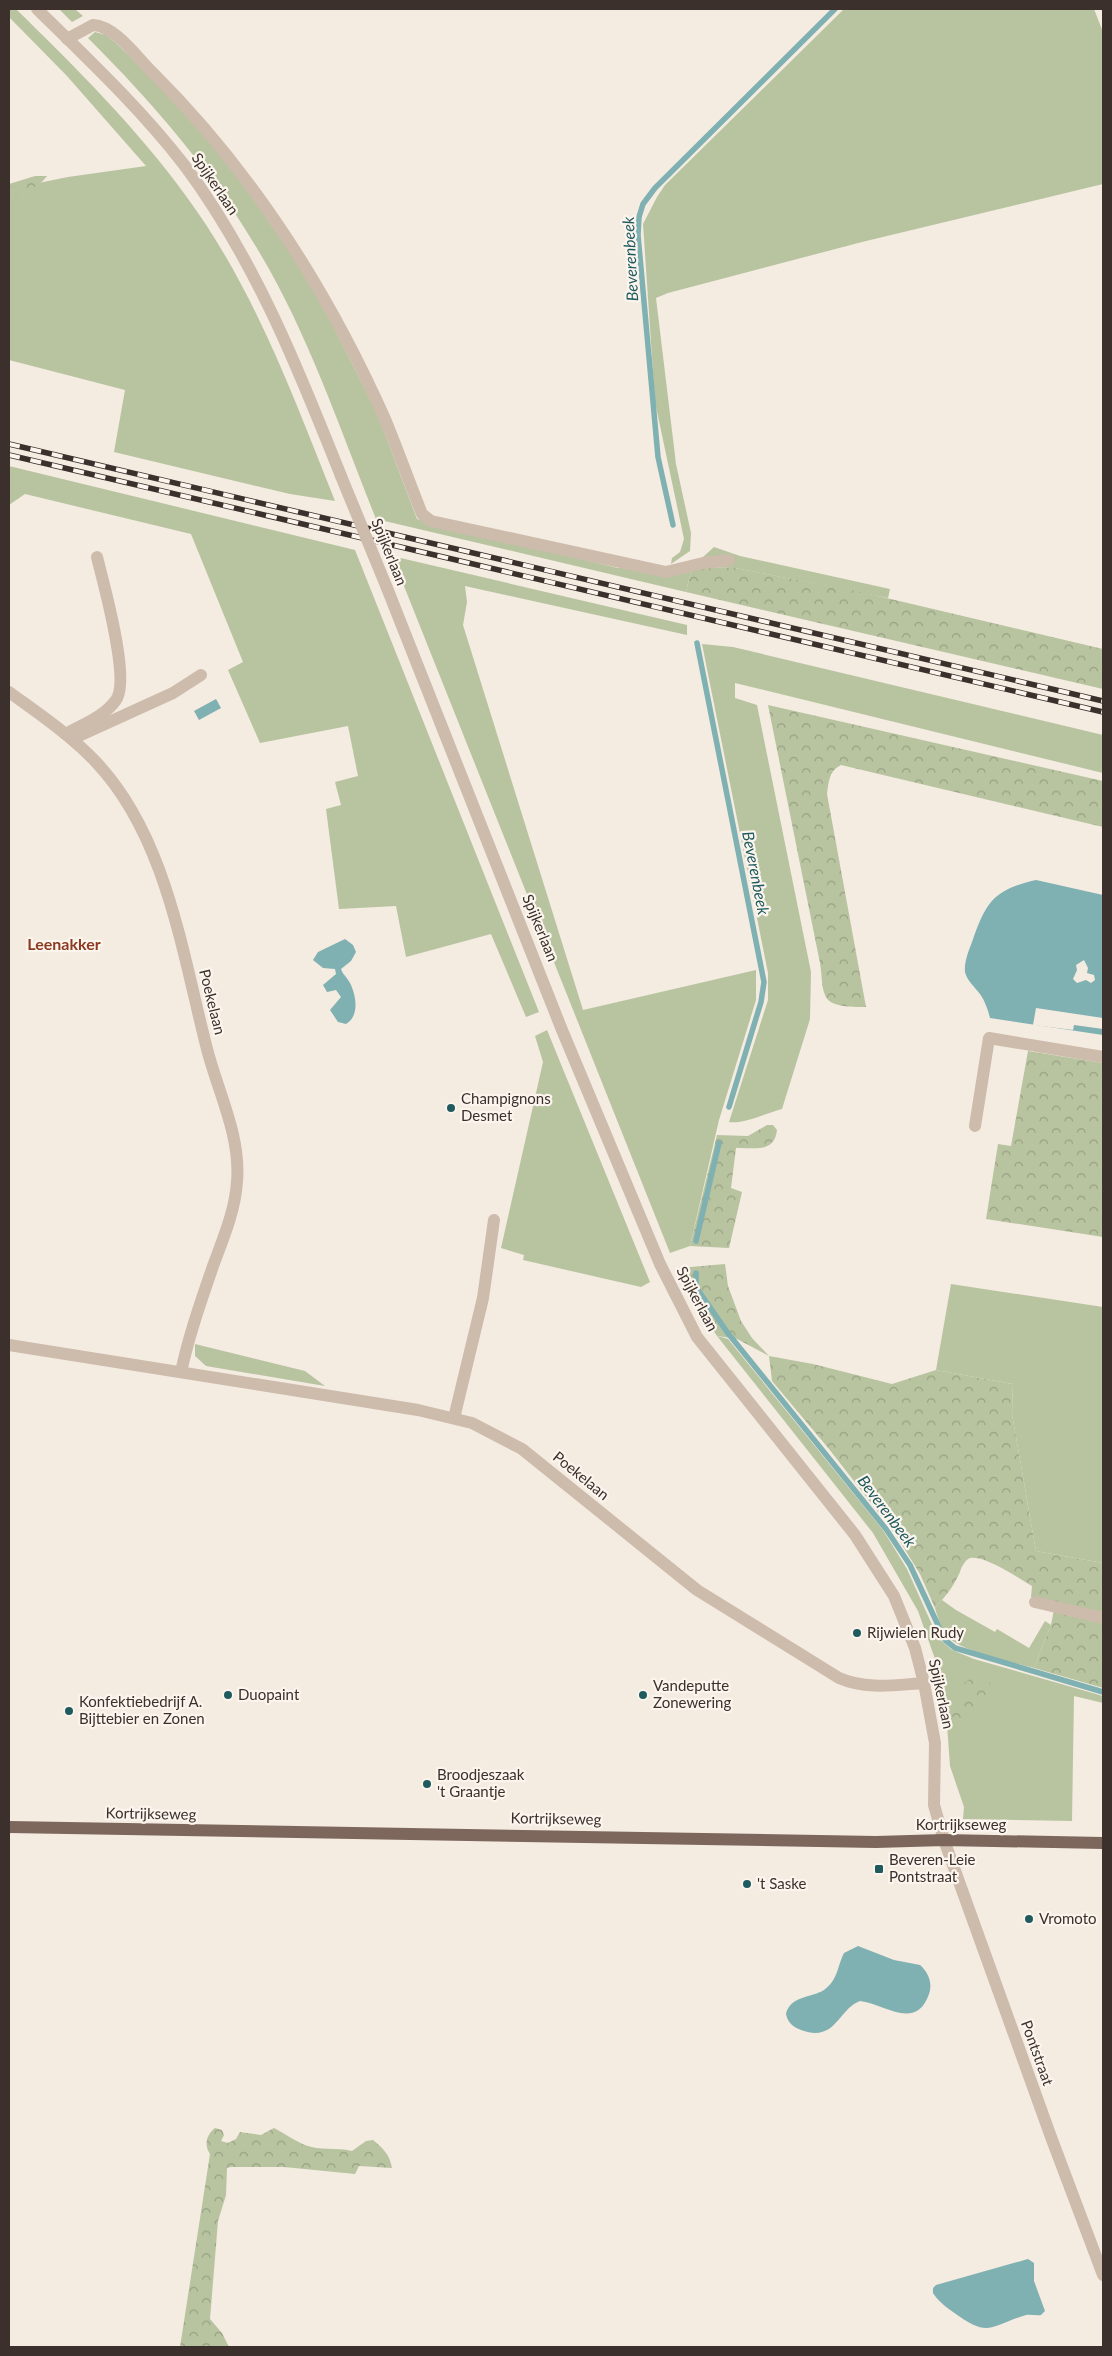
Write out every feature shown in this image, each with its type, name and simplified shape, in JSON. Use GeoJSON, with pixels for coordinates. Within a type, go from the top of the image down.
{"type":"FeatureCollection","features":[{"type":"Feature","properties":{"kind":"main road","name":"Kortrijkseweg"},"geometry":{"type":"LineString","coordinates":[[9,1828],[876,1842],[944,1840],[1103,1843]]}},
{"type":"Feature","properties":{"kind":"street","name":"Spijkerlaan"},"geometry":{"type":"LineString","coordinates":[[37,9],[151,125],[185,167],[245,260],[273,313],[296,364],[559,1021],[660,1264],[697,1337],[855,1535],[894,1596],[915,1648],[924,1683],[935,1743],[934,1805],[944,1840]]}},
{"type":"Feature","properties":{"kind":"street","name":"Spijkerlaan"},"geometry":{"type":"LineString","coordinates":[[67,38],[93,25],[102,27],[112,33],[174,94],[215,139],[291,243],[336,317],[385,420],[422,514],[431,521],[666,572],[703,563],[730,560]]}},
{"type":"Feature","properties":{"kind":"street"},"geometry":{"type":"LineString","coordinates":[[69,737],[106,712],[118,698],[120,683],[114,628],[96,557]]}},
{"type":"Feature","properties":{"kind":"street"},"geometry":{"type":"LineString","coordinates":[[69,737],[173,693],[201,675]]}},
{"type":"Feature","properties":{"kind":"street","name":"Poekelaan"},"geometry":{"type":"LineString","coordinates":[[9,692],[69,737],[112,780],[126,799],[149,842],[166,886],[212,1069],[232,1129],[237,1156],[237,1182],[233,1207],[199,1306],[181,1372]]}},
{"type":"Feature","properties":{"kind":"street"},"geometry":{"type":"LineString","coordinates":[[975,1126],[990,1038],[1103,1057]]}},
{"type":"Feature","properties":{"kind":"street"},"geometry":{"type":"LineString","coordinates":[[454,1418],[483,1298],[494,1220]]}},
{"type":"Feature","properties":{"kind":"street","name":"Poekelaan"},"geometry":{"type":"LineString","coordinates":[[9,1345],[454,1418],[489,1430],[522,1449],[697,1590],[839,1678],[856,1685],[872,1687],[924,1683]]}},
{"type":"Feature","properties":{"kind":"street"},"geometry":{"type":"LineString","coordinates":[[1035,1602],[1103,1618]]}},
{"type":"Feature","properties":{"kind":"street","name":"Pontstraat"},"geometry":{"type":"LineString","coordinates":[[944,1840],[1040,2110],[1103,2275]]}},
{"type":"Feature","properties":{"kind":"green space"},"geometry":{"type":"Polygon","coordinates":[[[9,9],[16,9],[83,76],[147,146],[186,196],[210,231],[252,305],[304,422],[335,501],[290,494],[114,452],[125,390],[9,360],[9,189],[68,177],[146,166],[67,76],[9,17],[9,9]]]}},
{"type":"Feature","properties":{"kind":"green space"},"geometry":{"type":"Polygon","coordinates":[[[59,9],[75,9],[83,16],[72,22],[59,9]]]}},
{"type":"Feature","properties":{"kind":"green space"},"geometry":{"type":"Polygon","coordinates":[[[844,9],[1094,9],[1103,32],[1103,184],[862,242],[668,293],[656,298],[676,464],[691,533],[690,551],[671,564],[672,558],[680,552],[684,539],[655,402],[643,224],[665,185],[844,9]]]}},
{"type":"Feature","properties":{"kind":"green space"},"geometry":{"type":"Polygon","coordinates":[[[95,32],[106,35],[116,43],[165,91],[228,162],[313,286],[377,413],[417,519],[618,568],[692,567],[686,592],[376,519],[308,348],[258,250],[240,220],[180,138],[88,38],[95,32]]]}},
{"type":"Feature","properties":{"kind":"green space"},"geometry":{"type":"Polygon","coordinates":[[[35,176],[47,176],[38,185],[9,200],[9,184],[35,176]]]}},
{"type":"Feature","properties":{"kind":"green space"},"geometry":{"type":"Polygon","coordinates":[[[9,466],[355,550],[539,1012],[526,1017],[491,934],[406,957],[396,906],[339,909],[326,809],[341,805],[335,782],[358,776],[348,726],[260,743],[228,670],[243,662],[191,534],[25,494],[9,505],[9,466]]]}},
{"type":"Feature","properties":{"kind":"green space"},"geometry":{"type":"Polygon","coordinates":[[[714,547],[740,556],[890,589],[888,598],[735,568],[692,567],[714,547]]]}},
{"type":"Feature","properties":{"kind":"green space"},"geometry":{"type":"Polygon","coordinates":[[[392,556],[687,625],[687,635],[465,586],[467,602],[463,625],[583,1010],[756,970],[756,1000],[719,1120],[690,1246],[670,1253],[392,556]]]}},
{"type":"Feature","properties":{"kind":"green space"},"geometry":{"type":"Polygon","coordinates":[[[692,567],[735,568],[861,592],[1103,649],[1103,689],[686,592],[692,567]]]}},
{"type":"Feature","properties":{"kind":"green space"},"geometry":{"type":"Polygon","coordinates":[[[702,644],[733,647],[1103,735],[1103,773],[735,683],[735,698],[757,705],[811,972],[810,1019],[782,1109],[748,1120],[735,1122],[729,1122],[768,1000],[768,973],[702,644]]]}},
{"type":"Feature","properties":{"kind":"green space"},"geometry":{"type":"Polygon","coordinates":[[[768,705],[1103,781],[1103,827],[841,765],[837,767],[830,777],[827,794],[866,1007],[837,1005],[827,999],[823,988],[820,963],[768,705]]]}},
{"type":"Feature","properties":{"kind":"green space"},"geometry":{"type":"Polygon","coordinates":[[[547,1030],[650,1282],[641,1287],[523,1260],[524,1255],[501,1248],[543,1062],[535,1036],[547,1030]]]}},
{"type":"Feature","properties":{"kind":"green space"},"geometry":{"type":"Polygon","coordinates":[[[1028,1051],[1103,1063],[1103,1237],[986,1219],[998,1144],[1011,1146],[1028,1051]]]}},
{"type":"Feature","properties":{"kind":"green space"},"geometry":{"type":"Polygon","coordinates":[[[767,1125],[773,1125],[777,1130],[772,1143],[762,1148],[736,1148],[731,1188],[742,1192],[729,1248],[690,1246],[717,1135],[748,1136],[767,1125]]]}},
{"type":"Feature","properties":{"kind":"green space"},"geometry":{"type":"Polygon","coordinates":[[[725,1264],[728,1286],[741,1321],[752,1338],[769,1356],[737,1339],[717,1336],[695,1304],[679,1268],[725,1264]]]}},
{"type":"Feature","properties":{"kind":"green space"},"geometry":{"type":"Polygon","coordinates":[[[951,1284],[1103,1307],[1103,1563],[1036,1551],[1012,1414],[1013,1384],[936,1370],[951,1284]]]}},
{"type":"Feature","properties":{"kind":"green space"},"geometry":{"type":"Polygon","coordinates":[[[717,1336],[728,1339],[883,1530],[907,1569],[938,1638],[952,1650],[974,1659],[1103,1696],[1103,1703],[1074,1696],[1072,1821],[963,1819],[964,1807],[950,1766],[946,1711],[934,1656],[918,1611],[873,1533],[717,1336]]]}},
{"type":"Feature","properties":{"kind":"green space"},"geometry":{"type":"Polygon","coordinates":[[[195,1344],[305,1371],[325,1386],[206,1366],[195,1356],[195,1344]]]}},
{"type":"Feature","properties":{"kind":"green space"},"geometry":{"type":"Polygon","coordinates":[[[769,1356],[813,1364],[892,1384],[936,1370],[1013,1384],[1012,1414],[1036,1551],[1103,1563],[1103,1688],[1034,1668],[1051,1625],[1055,1604],[1031,1597],[1032,1586],[990,1563],[981,1559],[968,1559],[952,1587],[935,1608],[920,1574],[896,1535],[829,1449],[772,1381],[769,1356]]]}},
{"type":"Feature","properties":{"kind":"green space"},"geometry":{"type":"Polygon","coordinates":[[[942,1600],[995,1632],[997,1629],[1029,1648],[1045,1621],[1051,1625],[1034,1668],[988,1656],[963,1647],[953,1641],[943,1630],[935,1608],[942,1600]]]}},
{"type":"Feature","properties":{"kind":"green space"},"geometry":{"type":"Polygon","coordinates":[[[975,1676],[988,1679],[993,1688],[989,1693],[973,1703],[974,1711],[971,1717],[959,1721],[953,1718],[950,1712],[955,1703],[964,1696],[964,1683],[975,1676]]]}},
{"type":"Feature","properties":{"kind":"green space"},"geometry":{"type":"Polygon","coordinates":[[[215,2128],[222,2130],[224,2135],[221,2141],[228,2143],[236,2139],[240,2132],[261,2135],[274,2128],[301,2143],[316,2148],[352,2151],[366,2141],[373,2140],[386,2152],[392,2168],[359,2166],[355,2174],[284,2167],[227,2168],[226,2195],[218,2221],[210,2319],[222,2333],[229,2347],[180,2347],[210,2154],[207,2140],[215,2128]]]}},
{"type":"Feature","properties":{"kind":"water"},"geometry":{"type":"Polygon","coordinates":[[[216,699],[221,708],[199,720],[194,711],[216,699]]]}},
{"type":"Feature","properties":{"kind":"water"},"geometry":{"type":"Polygon","coordinates":[[[1036,880],[1103,895],[1103,1035],[990,1018],[982,997],[967,978],[965,968],[967,956],[987,907],[1001,893],[1036,880]],[[1084,960],[1076,965],[1077,970],[1073,979],[1077,983],[1086,980],[1091,983],[1095,980],[1094,975],[1087,973],[1088,968],[1084,960]]]}},
{"type":"Feature","properties":{"kind":"water"},"geometry":{"type":"Polygon","coordinates":[[[345,939],[353,945],[356,952],[351,961],[341,969],[350,983],[356,1005],[353,1016],[346,1024],[338,1022],[330,1010],[341,997],[336,990],[327,992],[323,985],[336,974],[335,969],[323,968],[313,960],[318,952],[345,939]]]}},
{"type":"Feature","properties":{"kind":"water"},"geometry":{"type":"Polygon","coordinates":[[[858,1946],[894,1960],[920,1965],[930,1982],[929,1994],[923,2005],[916,2011],[908,2013],[889,2010],[860,2001],[846,2011],[829,2029],[822,2032],[813,2033],[793,2026],[786,2014],[788,2008],[796,2001],[819,1993],[829,1986],[835,1978],[844,1953],[858,1946]]]}},
{"type":"Feature","properties":{"kind":"water"},"geometry":{"type":"Polygon","coordinates":[[[1028,2259],[1034,2263],[1034,2281],[1045,2311],[1041,2315],[1026,2315],[990,2328],[983,2328],[953,2312],[939,2301],[933,2293],[933,2288],[936,2285],[1028,2259]]]}},
{"type":"Feature","properties":{"kind":"pier"},"geometry":{"type":"Polygon","coordinates":[[[1036,1008],[1103,1018],[1103,1029],[1074,1025],[1073,1030],[1033,1025],[1036,1008]]]}},
{"type":"Feature","properties":{"kind":"waterway","name":"Beverenbeek"},"geometry":{"type":"LineString","coordinates":[[673,525],[658,457],[638,235],[639,217],[643,204],[655,188],[835,9]]}},
{"type":"Feature","properties":{"kind":"waterway","name":"Beverenbeek"},"geometry":{"type":"LineString","coordinates":[[697,643],[764,982],[761,1002],[729,1107]]}},
{"type":"Feature","properties":{"kind":"waterway","name":"Beverenbeek"},"geometry":{"type":"LineString","coordinates":[[696,1241],[719,1143]]}},
{"type":"Feature","properties":{"kind":"waterway","name":"Beverenbeek"},"geometry":{"type":"LineString","coordinates":[[696,1273],[696,1287],[727,1332],[886,1529],[910,1565],[945,1640],[955,1648],[1103,1692]]}},
{"type":"Feature","properties":{"kind":"railway"},"geometry":{"type":"LineString","coordinates":[[9,444],[1103,701]]}},
{"type":"Feature","properties":{"kind":"railway"},"geometry":{"type":"LineString","coordinates":[[9,455],[1103,712]]}},
{"type":"Feature","properties":{"kind":"place","name":"Champignons Desmet"},"geometry":{"type":"Point","coordinates":[451,1108]}},
{"type":"Feature","properties":{"kind":"place","name":"Rijwielen Rudy"},"geometry":{"type":"Point","coordinates":[857,1633]}},
{"type":"Feature","properties":{"kind":"place","name":"Duopaint"},"geometry":{"type":"Point","coordinates":[228,1695]}},
{"type":"Feature","properties":{"kind":"place","name":"Vandeputte Zonewering"},"geometry":{"type":"Point","coordinates":[643,1695]}},
{"type":"Feature","properties":{"kind":"place","name":"Konfektiebedrijf A. Bijttebier en Zonen"},"geometry":{"type":"Point","coordinates":[69,1711]}},
{"type":"Feature","properties":{"kind":"place","name":"Broodjeszaak 't Graantje"},"geometry":{"type":"Point","coordinates":[427,1784]}},
{"type":"Feature","properties":{"kind":"place","name":"Beveren-Leie Pontstraat"},"geometry":{"type":"Point","coordinates":[879,1869]}},
{"type":"Feature","properties":{"kind":"place","name":"'t Saske"},"geometry":{"type":"Point","coordinates":[747,1884]}},
{"type":"Feature","properties":{"kind":"place","name":"Vromoto"},"geometry":{"type":"Point","coordinates":[1029,1919]}},
{"type":"Feature","properties":{"kind":"district","name":"Leenakker"},"geometry":{"type":"Point","coordinates":[64,944]}}]}
